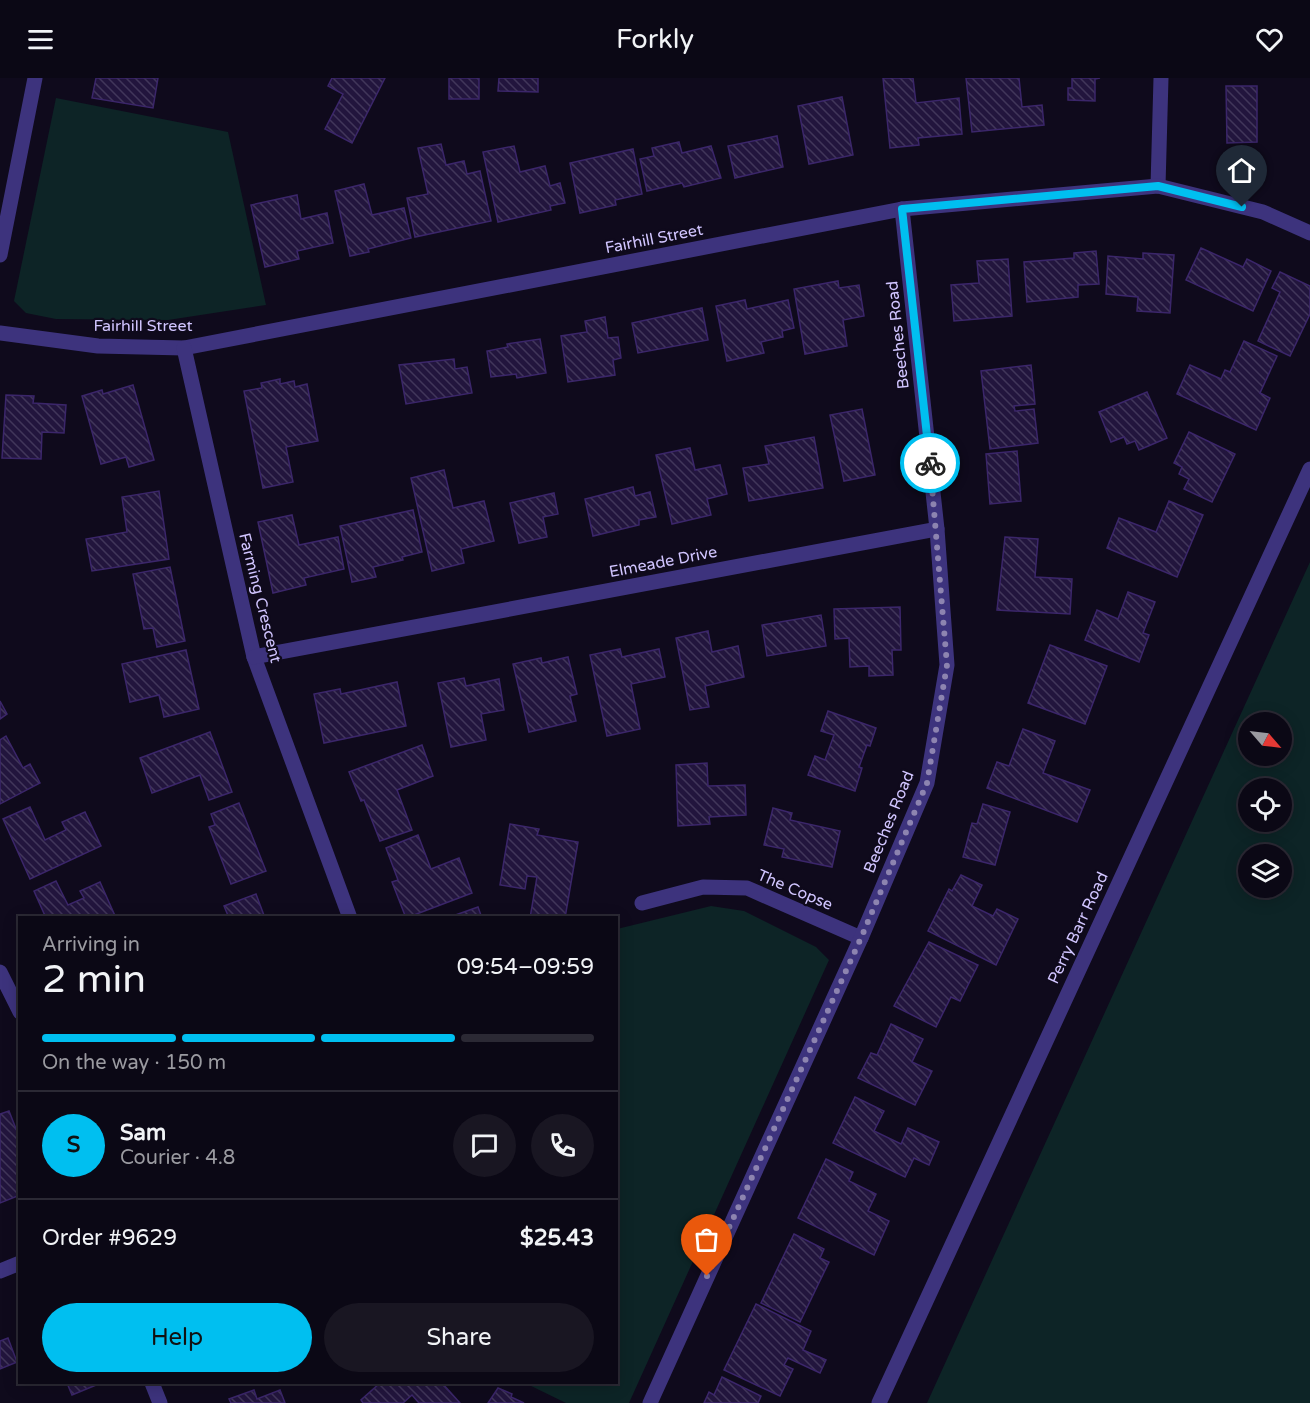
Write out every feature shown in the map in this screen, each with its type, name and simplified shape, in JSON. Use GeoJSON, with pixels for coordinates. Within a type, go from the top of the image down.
{"type":"FeatureCollection","features":[{"type":"Feature","properties":{"kind":"street"},"geometry":{"type":"LineString","coordinates":[[0,255],[35,78]]}},
{"type":"Feature","properties":{"kind":"street"},"geometry":{"type":"LineString","coordinates":[[1158,186],[1161,78]]}},
{"type":"Feature","properties":{"kind":"street","name":"Fairhill Street"},"geometry":{"type":"LineString","coordinates":[[0,333],[98,346],[184,348],[902,209],[1158,186],[1263,212],[1310,233]]}},
{"type":"Feature","properties":{"kind":"street","name":"Beeches Road"},"geometry":{"type":"LineString","coordinates":[[650,1403],[861,938],[927,783],[947,665],[937,530],[902,209]]}},
{"type":"Feature","properties":{"kind":"street","name":"Farming Crescent"},"geometry":{"type":"LineString","coordinates":[[184,348],[254,657],[349,916]]}},
{"type":"Feature","properties":{"kind":"street","name":"Perry Barr Road"},"geometry":{"type":"LineString","coordinates":[[879,1403],[1310,469]]}},
{"type":"Feature","properties":{"kind":"street","name":"Elmeade Drive"},"geometry":{"type":"LineString","coordinates":[[254,657],[937,530]]}},
{"type":"Feature","properties":{"kind":"street","name":"The Copse"},"geometry":{"type":"LineString","coordinates":[[642,903],[703,887],[747,888],[861,938]]}},
{"type":"Feature","properties":{"kind":"street"},"geometry":{"type":"LineString","coordinates":[[0,972],[18,1008]]}},
{"type":"Feature","properties":{"kind":"street"},"geometry":{"type":"LineString","coordinates":[[0,1271],[18,1264]]}},
{"type":"Feature","properties":{"kind":"street"},"geometry":{"type":"LineString","coordinates":[[153,1384],[160,1403]]}},
{"type":"Feature","properties":{"kind":"green space"},"geometry":{"type":"Polygon","coordinates":[[[56,98],[228,132],[266,305],[168,320],[56,319],[26,313],[14,301],[56,98]]]}},
{"type":"Feature","properties":{"kind":"green space"},"geometry":{"type":"Polygon","coordinates":[[[1310,562],[1310,1403],[927,1403],[1238,720],[1238,766],[1292,766],[1292,712],[1242,712],[1310,562]]]}},
{"type":"Feature","properties":{"kind":"green space"},"geometry":{"type":"Polygon","coordinates":[[[711,906],[744,911],[816,947],[829,960],[629,1403],[566,1403],[527,1384],[618,1384],[618,929],[711,906]]]}},
{"type":"Feature","properties":{"kind":"building"},"geometry":{"type":"Polygon","coordinates":[[[96,78],[158,78],[153,108],[92,98],[96,78]]]}},
{"type":"Feature","properties":{"kind":"building"},"geometry":{"type":"Polygon","coordinates":[[[332,78],[385,78],[352,143],[325,129],[343,94],[328,86],[332,78]]]}},
{"type":"Feature","properties":{"kind":"building"},"geometry":{"type":"Polygon","coordinates":[[[449,78],[479,78],[479,99],[449,99],[449,78]]]}},
{"type":"Feature","properties":{"kind":"building"},"geometry":{"type":"Polygon","coordinates":[[[499,78],[538,78],[538,92],[498,91],[499,78]]]}},
{"type":"Feature","properties":{"kind":"building"},"geometry":{"type":"Polygon","coordinates":[[[883,78],[913,78],[916,103],[959,98],[962,134],[918,138],[919,145],[890,148],[883,78]]]}},
{"type":"Feature","properties":{"kind":"building"},"geometry":{"type":"Polygon","coordinates":[[[966,78],[1019,78],[1022,107],[1042,105],[1044,125],[972,132],[966,78]]]}},
{"type":"Feature","properties":{"kind":"building"},"geometry":{"type":"Polygon","coordinates":[[[1072,78],[1100,78],[1095,79],[1095,101],[1068,100],[1068,88],[1072,88],[1072,78]]]}},
{"type":"Feature","properties":{"kind":"building"},"geometry":{"type":"Polygon","coordinates":[[[1226,86],[1257,86],[1257,142],[1227,143],[1226,86]]]}},
{"type":"Feature","properties":{"kind":"building"},"geometry":{"type":"Polygon","coordinates":[[[842,97],[853,155],[809,164],[798,106],[842,97]]]}},
{"type":"Feature","properties":{"kind":"building"},"geometry":{"type":"Polygon","coordinates":[[[777,136],[783,167],[735,178],[728,146],[777,136]]]}},
{"type":"Feature","properties":{"kind":"building"},"geometry":{"type":"Polygon","coordinates":[[[679,142],[682,153],[711,146],[721,178],[684,187],[682,183],[647,191],[640,159],[654,156],[652,148],[679,142]]]}},
{"type":"Feature","properties":{"kind":"building"},"geometry":{"type":"Polygon","coordinates":[[[441,144],[446,165],[464,161],[467,174],[480,171],[491,221],[415,237],[407,198],[428,194],[418,148],[441,144]]]}},
{"type":"Feature","properties":{"kind":"building"},"geometry":{"type":"Polygon","coordinates":[[[514,146],[520,172],[545,166],[550,186],[560,183],[565,203],[550,206],[551,210],[498,222],[483,152],[514,146]]]}},
{"type":"Feature","properties":{"kind":"building"},"geometry":{"type":"Polygon","coordinates":[[[633,149],[642,194],[615,200],[616,205],[580,213],[570,163],[633,149]]]}},
{"type":"Feature","properties":{"kind":"building"},"geometry":{"type":"Polygon","coordinates":[[[364,184],[372,215],[404,208],[411,238],[350,256],[335,191],[364,184]]]}},
{"type":"Feature","properties":{"kind":"building"},"geometry":{"type":"Polygon","coordinates":[[[297,195],[301,219],[327,213],[333,243],[297,251],[299,259],[265,267],[251,205],[297,195]]]}},
{"type":"Feature","properties":{"kind":"building"},"geometry":{"type":"Polygon","coordinates":[[[1201,248],[1243,267],[1247,259],[1271,271],[1253,311],[1186,280],[1201,248]]]}},
{"type":"Feature","properties":{"kind":"building"},"geometry":{"type":"Polygon","coordinates":[[[1096,251],[1099,284],[1078,285],[1078,297],[1027,302],[1024,262],[1074,258],[1074,253],[1096,251]]]}},
{"type":"Feature","properties":{"kind":"building"},"geometry":{"type":"Polygon","coordinates":[[[1143,253],[1174,255],[1170,313],[1137,311],[1138,297],[1106,294],[1108,256],[1143,259],[1143,253]]]}},
{"type":"Feature","properties":{"kind":"building"},"geometry":{"type":"Polygon","coordinates":[[[1008,259],[1012,316],[954,321],[951,285],[979,283],[977,261],[1008,259]]]}},
{"type":"Feature","properties":{"kind":"building"},"geometry":{"type":"Polygon","coordinates":[[[1280,272],[1310,286],[1310,314],[1290,356],[1258,341],[1280,292],[1272,288],[1280,272]]]}},
{"type":"Feature","properties":{"kind":"building"},"geometry":{"type":"Polygon","coordinates":[[[838,281],[839,288],[859,285],[864,316],[843,320],[847,346],[805,354],[794,289],[838,281]]]}},
{"type":"Feature","properties":{"kind":"building"},"geometry":{"type":"Polygon","coordinates":[[[745,300],[747,309],[788,300],[794,328],[782,331],[783,337],[761,342],[764,353],[727,361],[716,306],[745,300]]]}},
{"type":"Feature","properties":{"kind":"building"},"geometry":{"type":"Polygon","coordinates":[[[702,308],[708,340],[638,353],[632,323],[702,308]]]}},
{"type":"Feature","properties":{"kind":"building"},"geometry":{"type":"Polygon","coordinates":[[[605,317],[608,338],[618,337],[621,358],[613,360],[615,375],[568,382],[561,336],[587,332],[585,321],[605,317]]]}},
{"type":"Feature","properties":{"kind":"building"},"geometry":{"type":"Polygon","coordinates":[[[540,339],[546,373],[517,378],[516,374],[491,377],[487,351],[508,347],[507,344],[540,339]]]}},
{"type":"Feature","properties":{"kind":"building"},"geometry":{"type":"Polygon","coordinates":[[[1244,341],[1277,356],[1260,393],[1270,398],[1256,430],[1177,394],[1190,365],[1221,379],[1225,370],[1230,372],[1244,341]]]}},
{"type":"Feature","properties":{"kind":"building"},"geometry":{"type":"Polygon","coordinates":[[[454,359],[455,369],[467,367],[472,393],[406,404],[399,365],[454,359]]]}},
{"type":"Feature","properties":{"kind":"building"},"geometry":{"type":"Polygon","coordinates":[[[1031,365],[1035,404],[1014,406],[1015,411],[1034,409],[1038,443],[990,449],[981,371],[1031,365]]]}},
{"type":"Feature","properties":{"kind":"building"},"geometry":{"type":"Polygon","coordinates":[[[280,379],[280,384],[294,381],[295,387],[307,384],[318,441],[286,447],[293,482],[263,488],[244,391],[262,388],[261,383],[280,379]]]}},
{"type":"Feature","properties":{"kind":"building"},"geometry":{"type":"Polygon","coordinates":[[[133,385],[154,460],[129,467],[126,457],[101,464],[82,396],[102,390],[103,394],[133,385]]]}},
{"type":"Feature","properties":{"kind":"building"},"geometry":{"type":"Polygon","coordinates":[[[1147,392],[1167,438],[1139,450],[1135,441],[1127,444],[1124,437],[1111,442],[1099,412],[1147,392]]]}},
{"type":"Feature","properties":{"kind":"building"},"geometry":{"type":"Polygon","coordinates":[[[6,395],[34,396],[33,403],[66,405],[64,433],[42,432],[41,459],[2,458],[6,395]]]}},
{"type":"Feature","properties":{"kind":"building"},"geometry":{"type":"Polygon","coordinates":[[[862,409],[875,475],[844,481],[830,415],[862,409]]]}},
{"type":"Feature","properties":{"kind":"building"},"geometry":{"type":"Polygon","coordinates":[[[1189,432],[1235,454],[1212,502],[1184,489],[1189,479],[1179,474],[1182,467],[1174,463],[1189,432]]]}},
{"type":"Feature","properties":{"kind":"building"},"geometry":{"type":"Polygon","coordinates":[[[814,437],[823,488],[749,501],[743,468],[769,464],[765,446],[814,437]]]}},
{"type":"Feature","properties":{"kind":"building"},"geometry":{"type":"Polygon","coordinates":[[[690,448],[695,470],[720,465],[727,494],[707,499],[711,515],[672,524],[656,455],[690,448]]]}},
{"type":"Feature","properties":{"kind":"building"},"geometry":{"type":"Polygon","coordinates":[[[1017,451],[1021,501],[990,504],[986,454],[1017,451]]]}},
{"type":"Feature","properties":{"kind":"building"},"geometry":{"type":"Polygon","coordinates":[[[444,470],[453,508],[484,501],[494,541],[461,549],[464,563],[432,571],[411,478],[444,470]]]}},
{"type":"Feature","properties":{"kind":"building"},"geometry":{"type":"Polygon","coordinates":[[[633,487],[635,496],[650,492],[656,517],[639,520],[639,525],[593,536],[585,499],[633,487]]]}},
{"type":"Feature","properties":{"kind":"building"},"geometry":{"type":"Polygon","coordinates":[[[159,491],[169,559],[92,571],[86,539],[127,532],[122,497],[159,491]]]}},
{"type":"Feature","properties":{"kind":"building"},"geometry":{"type":"Polygon","coordinates":[[[554,493],[558,514],[543,517],[547,537],[519,543],[510,503],[554,493]]]}},
{"type":"Feature","properties":{"kind":"building"},"geometry":{"type":"Polygon","coordinates":[[[1169,501],[1203,515],[1177,577],[1107,548],[1119,518],[1156,532],[1169,501]]]}},
{"type":"Feature","properties":{"kind":"building"},"geometry":{"type":"Polygon","coordinates":[[[413,510],[422,552],[402,557],[403,560],[373,567],[376,577],[352,582],[340,526],[413,510]]]}},
{"type":"Feature","properties":{"kind":"building"},"geometry":{"type":"Polygon","coordinates":[[[292,515],[299,545],[338,537],[344,569],[304,578],[306,585],[273,593],[258,522],[292,515]]]}},
{"type":"Feature","properties":{"kind":"building"},"geometry":{"type":"Polygon","coordinates":[[[1005,537],[1038,539],[1035,577],[1072,579],[1070,614],[997,610],[1005,537]]]}},
{"type":"Feature","properties":{"kind":"building"},"geometry":{"type":"Polygon","coordinates":[[[170,567],[185,641],[157,647],[153,628],[144,629],[133,574],[170,567]]]}},
{"type":"Feature","properties":{"kind":"building"},"geometry":{"type":"Polygon","coordinates":[[[1128,592],[1155,602],[1143,633],[1149,635],[1139,662],[1085,640],[1097,610],[1118,619],[1128,592]]]}},
{"type":"Feature","properties":{"kind":"building"},"geometry":{"type":"Polygon","coordinates":[[[900,607],[901,650],[892,650],[893,675],[869,676],[869,666],[850,667],[849,638],[835,639],[834,609],[900,607]]]}},
{"type":"Feature","properties":{"kind":"building"},"geometry":{"type":"Polygon","coordinates":[[[821,615],[826,646],[767,656],[762,625],[821,615]]]}},
{"type":"Feature","properties":{"kind":"building"},"geometry":{"type":"Polygon","coordinates":[[[708,631],[712,652],[738,646],[744,677],[705,686],[709,707],[690,710],[676,638],[708,631]]]}},
{"type":"Feature","properties":{"kind":"building"},"geometry":{"type":"Polygon","coordinates":[[[1050,645],[1107,666],[1085,724],[1028,703],[1050,645]]]}},
{"type":"Feature","properties":{"kind":"building"},"geometry":{"type":"Polygon","coordinates":[[[620,649],[622,657],[659,649],[665,677],[631,684],[640,729],[607,736],[590,655],[620,649]]]}},
{"type":"Feature","properties":{"kind":"building"},"geometry":{"type":"Polygon","coordinates":[[[186,650],[199,709],[164,717],[159,695],[130,702],[122,664],[186,650]]]}},
{"type":"Feature","properties":{"kind":"building"},"geometry":{"type":"Polygon","coordinates":[[[568,657],[577,694],[570,696],[576,721],[529,732],[513,664],[541,658],[542,663],[568,657]]]}},
{"type":"Feature","properties":{"kind":"building"},"geometry":{"type":"Polygon","coordinates":[[[464,678],[466,686],[499,679],[504,710],[481,714],[486,740],[451,747],[438,683],[464,678]]]}},
{"type":"Feature","properties":{"kind":"building"},"geometry":{"type":"Polygon","coordinates":[[[397,682],[406,726],[324,743],[314,694],[340,689],[341,694],[397,682]]]}},
{"type":"Feature","properties":{"kind":"building"},"geometry":{"type":"Polygon","coordinates":[[[0,701],[7,714],[0,719],[0,701]]]}},
{"type":"Feature","properties":{"kind":"building"},"geometry":{"type":"Polygon","coordinates":[[[828,711],[876,728],[859,767],[862,768],[855,791],[808,775],[815,756],[825,760],[834,735],[821,731],[828,711]]]}},
{"type":"Feature","properties":{"kind":"building"},"geometry":{"type":"Polygon","coordinates":[[[1023,729],[1055,741],[1043,773],[1090,790],[1077,822],[987,788],[997,762],[1009,766],[1023,729]]]}},
{"type":"Feature","properties":{"kind":"building"},"geometry":{"type":"Polygon","coordinates":[[[210,732],[232,792],[209,800],[200,775],[152,793],[140,758],[210,732]]]}},
{"type":"Feature","properties":{"kind":"building"},"geometry":{"type":"Polygon","coordinates":[[[6,736],[23,768],[30,764],[40,783],[0,804],[0,740],[6,736]]]}},
{"type":"Feature","properties":{"kind":"building"},"geometry":{"type":"Polygon","coordinates":[[[422,745],[433,776],[397,790],[412,830],[380,841],[364,800],[361,801],[349,772],[422,745]]]}},
{"type":"Feature","properties":{"kind":"building"},"geometry":{"type":"Polygon","coordinates":[[[707,763],[708,786],[745,785],[746,815],[709,817],[710,824],[678,826],[676,765],[707,763]]]}},
{"type":"Feature","properties":{"kind":"building"},"geometry":{"type":"Polygon","coordinates":[[[239,803],[266,871],[231,884],[209,827],[215,825],[211,814],[239,803]]]}},
{"type":"Feature","properties":{"kind":"building"},"geometry":{"type":"Polygon","coordinates":[[[983,804],[1010,812],[995,865],[963,857],[972,823],[977,824],[983,804]]]}},
{"type":"Feature","properties":{"kind":"building"},"geometry":{"type":"Polygon","coordinates":[[[30,807],[45,840],[66,830],[62,822],[85,812],[101,846],[30,879],[3,819],[30,807]]]}},
{"type":"Feature","properties":{"kind":"building"},"geometry":{"type":"Polygon","coordinates":[[[773,808],[792,813],[790,820],[840,831],[832,867],[782,857],[784,849],[764,845],[773,808]]]}},
{"type":"Feature","properties":{"kind":"building"},"geometry":{"type":"Polygon","coordinates":[[[510,824],[539,829],[537,835],[578,842],[565,916],[530,916],[537,877],[527,876],[525,889],[500,885],[510,824]]]}},
{"type":"Feature","properties":{"kind":"building"},"geometry":{"type":"Polygon","coordinates":[[[418,835],[431,869],[459,858],[472,893],[411,916],[405,916],[392,882],[398,880],[386,848],[418,835]]]}},
{"type":"Feature","properties":{"kind":"building"},"geometry":{"type":"Polygon","coordinates":[[[961,875],[982,885],[972,906],[993,916],[997,909],[1018,919],[996,965],[928,931],[949,889],[952,891],[961,875]]]}},
{"type":"Feature","properties":{"kind":"building"},"geometry":{"type":"Polygon","coordinates":[[[56,881],[68,905],[84,898],[80,891],[100,882],[115,916],[45,916],[34,891],[56,881]]]}},
{"type":"Feature","properties":{"kind":"building"},"geometry":{"type":"Polygon","coordinates":[[[256,894],[264,916],[228,916],[224,906],[256,894]]]}},
{"type":"Feature","properties":{"kind":"building"},"geometry":{"type":"Polygon","coordinates":[[[478,907],[481,916],[453,916],[478,907]]]}},
{"type":"Feature","properties":{"kind":"building"},"geometry":{"type":"Polygon","coordinates":[[[929,942],[978,965],[960,1001],[951,997],[936,1027],[894,1006],[929,942]]]}},
{"type":"Feature","properties":{"kind":"building"},"geometry":{"type":"Polygon","coordinates":[[[891,1024],[923,1039],[912,1062],[932,1071],[915,1105],[858,1078],[871,1053],[877,1055],[891,1024]]]}},
{"type":"Feature","properties":{"kind":"building"},"geometry":{"type":"Polygon","coordinates":[[[855,1097],[884,1111],[874,1131],[901,1144],[908,1128],[939,1142],[929,1165],[914,1158],[905,1177],[833,1143],[855,1097]]]}},
{"type":"Feature","properties":{"kind":"building"},"geometry":{"type":"Polygon","coordinates":[[[9,1111],[18,1134],[18,1196],[0,1203],[0,1114],[9,1111]]]}},
{"type":"Feature","properties":{"kind":"building"},"geometry":{"type":"Polygon","coordinates":[[[826,1159],[853,1172],[849,1181],[876,1194],[868,1211],[889,1221],[874,1255],[798,1218],[826,1159]]]}},
{"type":"Feature","properties":{"kind":"building"},"geometry":{"type":"Polygon","coordinates":[[[794,1234],[824,1249],[820,1258],[829,1262],[800,1322],[761,1303],[794,1234]]]}},
{"type":"Feature","properties":{"kind":"building"},"geometry":{"type":"Polygon","coordinates":[[[756,1304],[811,1331],[803,1350],[826,1360],[820,1373],[788,1358],[784,1365],[793,1369],[780,1396],[724,1370],[756,1304]]]}},
{"type":"Feature","properties":{"kind":"building"},"geometry":{"type":"Polygon","coordinates":[[[8,1338],[17,1362],[0,1369],[0,1341],[8,1338]]]}},
{"type":"Feature","properties":{"kind":"building"},"geometry":{"type":"Polygon","coordinates":[[[722,1377],[761,1396],[758,1403],[704,1403],[709,1392],[714,1395],[722,1377]]]}},
{"type":"Feature","properties":{"kind":"building"},"geometry":{"type":"Polygon","coordinates":[[[67,1384],[99,1384],[72,1395],[67,1384]]]}},
{"type":"Feature","properties":{"kind":"building"},"geometry":{"type":"Polygon","coordinates":[[[379,1384],[443,1384],[460,1403],[419,1403],[412,1395],[403,1403],[363,1403],[361,1400],[379,1384]]]}},
{"type":"Feature","properties":{"kind":"building"},"geometry":{"type":"Polygon","coordinates":[[[498,1388],[512,1394],[511,1397],[524,1403],[488,1403],[498,1388]]]}},
{"type":"Feature","properties":{"kind":"building"},"geometry":{"type":"Polygon","coordinates":[[[254,1390],[257,1399],[280,1390],[285,1403],[231,1403],[229,1399],[254,1390]]]}},
{"type":"Feature","properties":{"kind":"way so far"},"geometry":{"type":"LineString","coordinates":[[707,1276],[861,938],[927,783],[947,665],[930,463]]}},
{"type":"Feature","properties":{"kind":"route"},"geometry":{"type":"LineString","coordinates":[[930,463],[902,209],[1158,186],[1242,207]]}}]}
